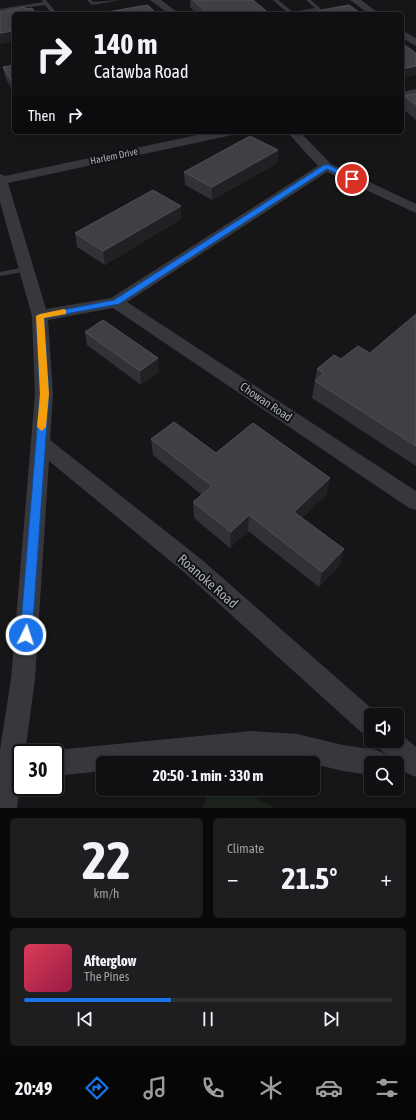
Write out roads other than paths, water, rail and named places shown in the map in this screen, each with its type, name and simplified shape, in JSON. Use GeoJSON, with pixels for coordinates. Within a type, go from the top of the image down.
{"type":"FeatureCollection","features":[{"type":"Feature","properties":{"kind":"street"},"geometry":{"type":"LineString","coordinates":[[155,0],[172,12]]}},
{"type":"Feature","properties":{"kind":"street"},"geometry":{"type":"LineString","coordinates":[[355,0],[372,12]]}},
{"type":"Feature","properties":{"kind":"street"},"geometry":{"type":"LineString","coordinates":[[404,34],[416,43]]}},
{"type":"Feature","properties":{"kind":"street"},"geometry":{"type":"LineString","coordinates":[[404,95],[416,92]]}},
{"type":"Feature","properties":{"kind":"street","name":"Harlem Drive"},"geometry":{"type":"LineString","coordinates":[[0,180],[218,134]]}},
{"type":"Feature","properties":{"kind":"street"},"geometry":{"type":"LineString","coordinates":[[295,134],[326,167],[416,210]]}},
{"type":"Feature","properties":{"kind":"street"},"geometry":{"type":"LineString","coordinates":[[40,316],[116,302],[326,167]]}},
{"type":"Feature","properties":{"kind":"street"},"geometry":{"type":"LineString","coordinates":[[0,180],[40,316],[44,394],[23,679],[4,808]]}},
{"type":"Feature","properties":{"kind":"street","name":"Chowan Road"},"geometry":{"type":"LineString","coordinates":[[116,302],[416,502]]}},
{"type":"Feature","properties":{"kind":"street","name":"Roanoke Road"},"geometry":{"type":"LineString","coordinates":[[40,443],[193,566],[364,718]]}},
{"type":"Feature","properties":{"kind":"street"},"geometry":{"type":"LineString","coordinates":[[64,763],[189,748],[251,744],[298,747],[343,758],[364,761]]}},
{"type":"Feature","properties":{"kind":"street"},"geometry":{"type":"LineString","coordinates":[[398,748],[416,764]]}},
{"type":"Feature","properties":{"kind":"street"},"geometry":{"type":"LineString","coordinates":[[404,767],[416,768]]}},
{"type":"Feature","properties":{"kind":"lane"},"geometry":{"type":"LineString","coordinates":[[89,0],[92,4],[119,0]]}},
{"type":"Feature","properties":{"kind":"lane"},"geometry":{"type":"LineString","coordinates":[[275,0],[290,12]]}},
{"type":"Feature","properties":{"kind":"lane"},"geometry":{"type":"LineString","coordinates":[[303,12],[319,9],[308,0]]}},
{"type":"Feature","properties":{"kind":"lane"},"geometry":{"type":"LineString","coordinates":[[0,10],[45,1],[53,12]]}},
{"type":"Feature","properties":{"kind":"lane"},"geometry":{"type":"LineString","coordinates":[[0,274],[26,269]]}}]}
